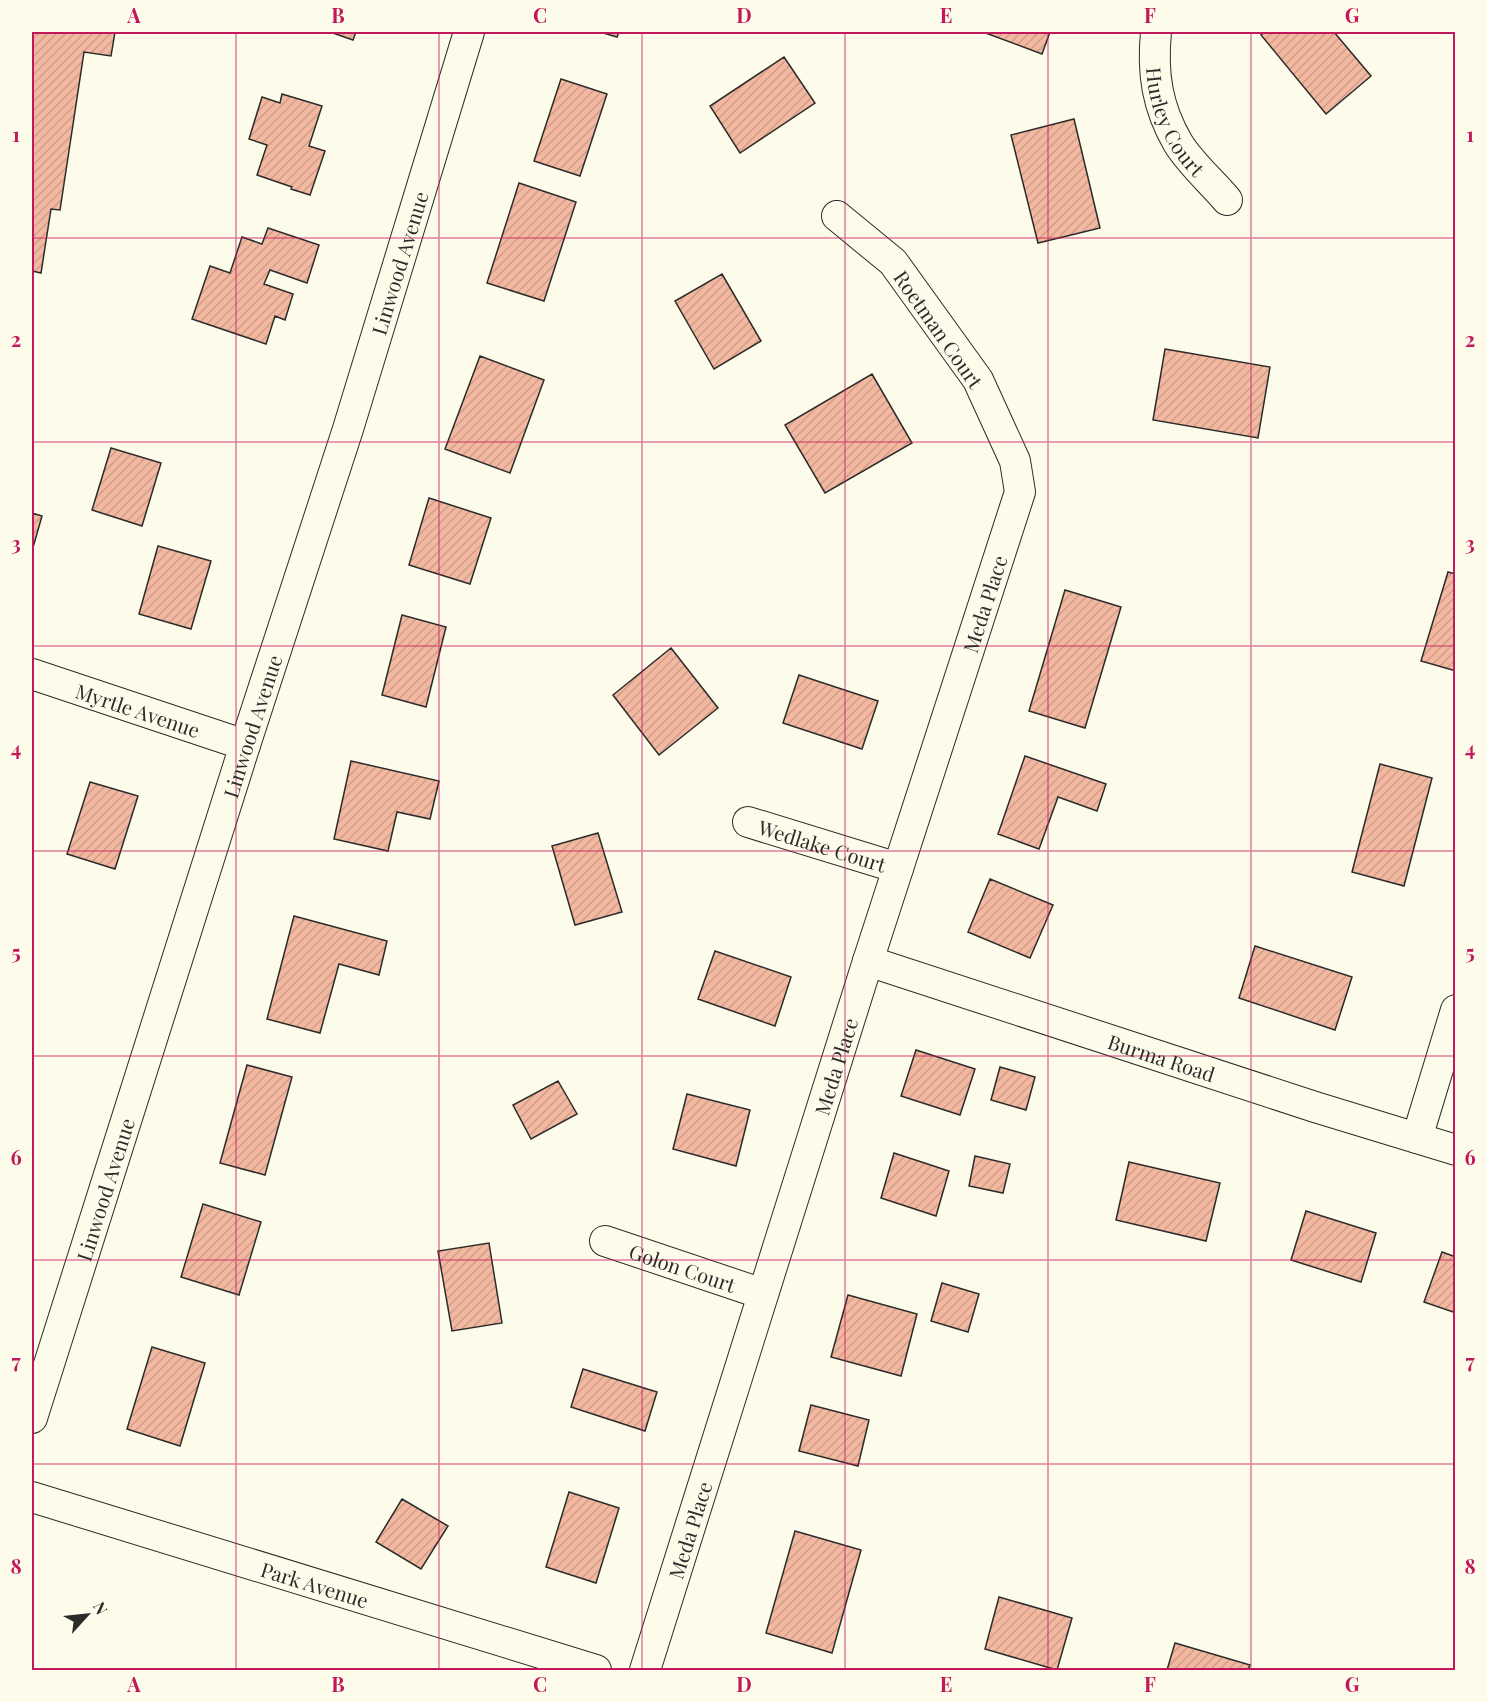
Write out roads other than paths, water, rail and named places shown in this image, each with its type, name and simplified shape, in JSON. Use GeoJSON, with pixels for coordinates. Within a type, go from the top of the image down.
{"type":"FeatureCollection","features":[{"type":"Feature","properties":{"kind":"street","name":"Linwood Avenue"},"geometry":{"type":"LineString","coordinates":[[32,1419],[245,744],[348,429],[469,32]]}},
{"type":"Feature","properties":{"kind":"street","name":"Hurley Court"},"geometry":{"type":"LineString","coordinates":[[1156,32],[1153,58],[1159,104],[1179,144],[1227,200]]}},
{"type":"Feature","properties":{"kind":"street","name":"Roetman Court"},"geometry":{"type":"LineString","coordinates":[[837,216],[893,262],[978,380],[1015,461]]}},
{"type":"Feature","properties":{"kind":"street","name":"Meda Place"},"geometry":{"type":"LineString","coordinates":[[645,1671],[868,961],[1020,492],[1015,461]]}},
{"type":"Feature","properties":{"kind":"street","name":"Myrtle Avenue"},"geometry":{"type":"LineString","coordinates":[[32,674],[245,744]]}},
{"type":"Feature","properties":{"kind":"street","name":"Wedlake Court"},"geometry":{"type":"LineString","coordinates":[[748,822],[898,868]]}},
{"type":"Feature","properties":{"kind":"street","name":"Burma Road"},"geometry":{"type":"LineString","coordinates":[[868,961],[1315,1107],[1455,1150]]}},
{"type":"Feature","properties":{"kind":"street"},"geometry":{"type":"LineString","coordinates":[[1417,1138],[1455,1010]]}},
{"type":"Feature","properties":{"kind":"street","name":"Golon Court"},"geometry":{"type":"LineString","coordinates":[[605,1241],[763,1294]]}},
{"type":"Feature","properties":{"kind":"street","name":"Park Avenue"},"geometry":{"type":"LineString","coordinates":[[32,1497],[596,1671]]}}]}
